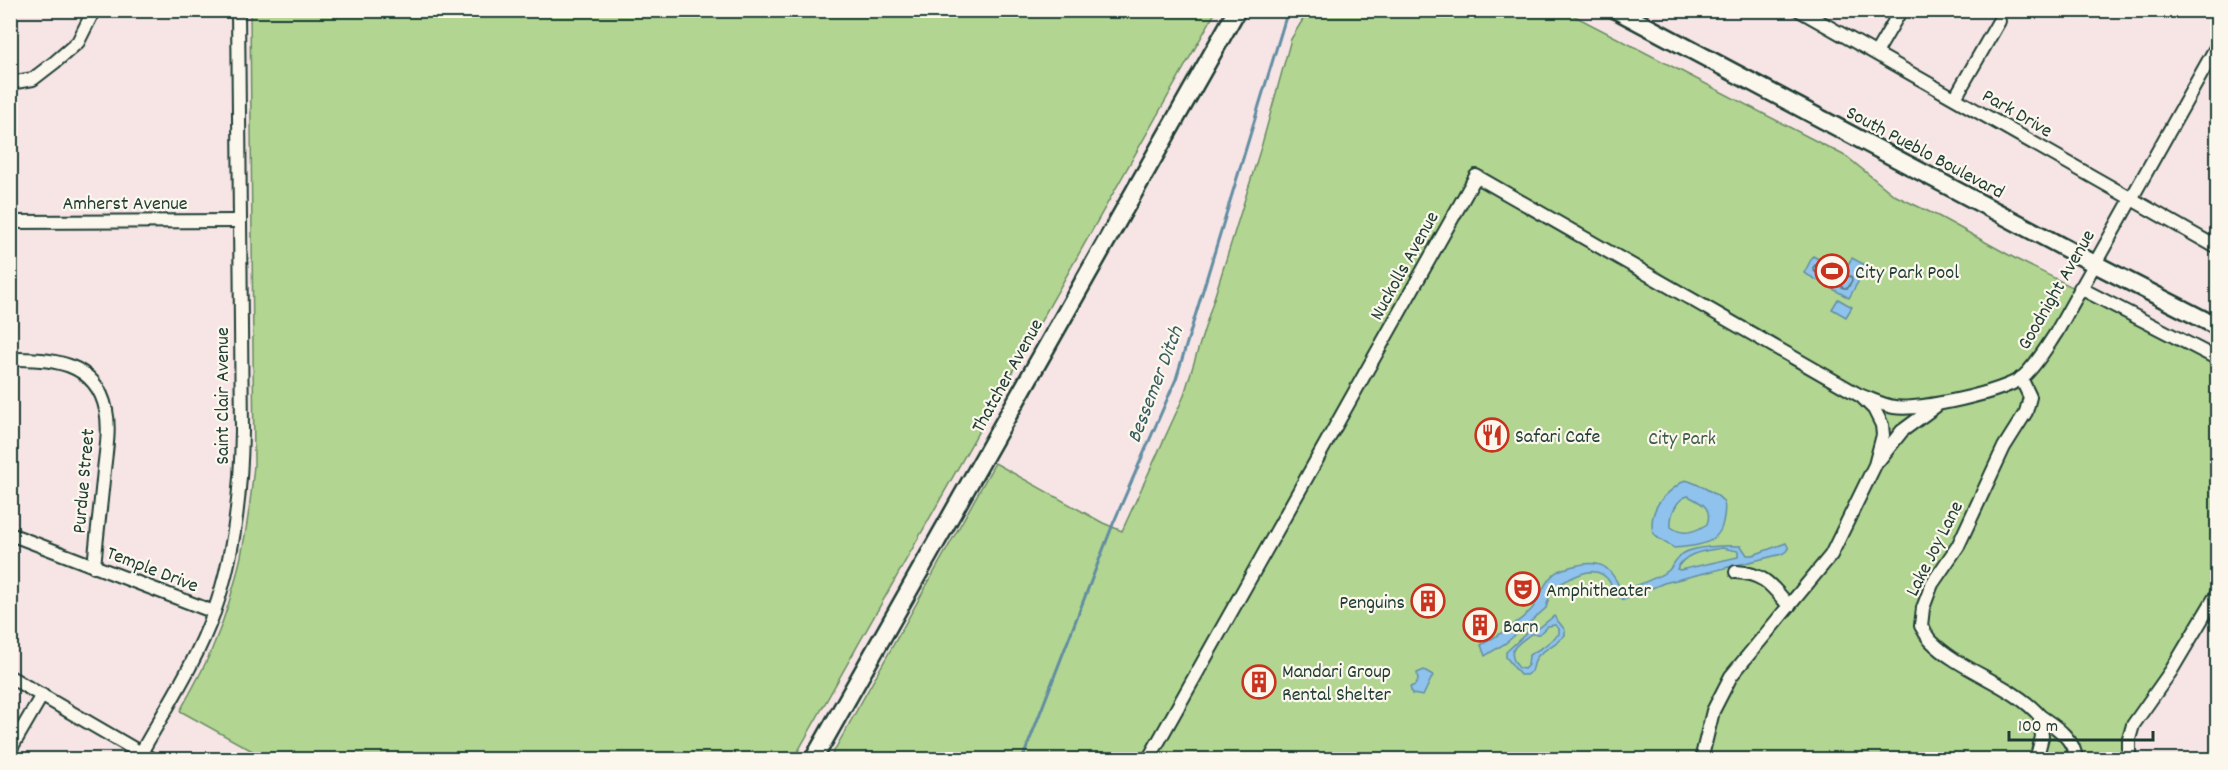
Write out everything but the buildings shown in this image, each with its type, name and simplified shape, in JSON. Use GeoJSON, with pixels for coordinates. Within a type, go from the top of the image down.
{"type":"FeatureCollection","features":[{"type":"Feature","properties":{"kind":"main road","name":"Thatcher Avenue"},"geometry":{"type":"LineString","coordinates":[[813,759],[1237,10]]}},
{"type":"Feature","properties":{"kind":"main road","name":"South Pueblo Boulevard"},"geometry":{"type":"LineString","coordinates":[[1616,10],[2217,327]]}},
{"type":"Feature","properties":{"kind":"street"},"geometry":{"type":"LineString","coordinates":[[10,83],[33,79],[63,56],[78,42],[94,10]]}},
{"type":"Feature","properties":{"kind":"street","name":"Saint Clair Avenue"},"geometry":{"type":"LineString","coordinates":[[139,756],[179,687],[214,612],[235,530],[241,483],[238,10]]}},
{"type":"Feature","properties":{"kind":"street","name":"Park Drive"},"geometry":{"type":"LineString","coordinates":[[1799,10],[2217,248]]}},
{"type":"Feature","properties":{"kind":"street"},"geometry":{"type":"LineString","coordinates":[[1876,53],[1901,10]]}},
{"type":"Feature","properties":{"kind":"street"},"geometry":{"type":"LineString","coordinates":[[1955,98],[1999,21]]}},
{"type":"Feature","properties":{"kind":"street","name":"Goodnight Avenue"},"geometry":{"type":"LineString","coordinates":[[1860,394],[1894,407],[1939,404],[1991,390],[2021,378],[2038,361],[2217,44]]}},
{"type":"Feature","properties":{"kind":"street","name":"Nuckolls Avenue"},"geometry":{"type":"LineString","coordinates":[[1148,759],[1476,176],[1860,394]]}},
{"type":"Feature","properties":{"kind":"street","name":"Amherst Avenue"},"geometry":{"type":"LineString","coordinates":[[10,222],[240,221]]}},
{"type":"Feature","properties":{"kind":"street"},"geometry":{"type":"LineString","coordinates":[[2080,288],[2217,359]]}},
{"type":"Feature","properties":{"kind":"street","name":"Purdue Street"},"geometry":{"type":"LineString","coordinates":[[10,358],[44,358],[65,363],[82,373],[99,393],[106,410],[107,434],[94,567]]}},
{"type":"Feature","properties":{"kind":"street","name":"Lake Joy Lane"},"geometry":{"type":"LineString","coordinates":[[2021,378],[2030,397],[2026,412],[2004,447],[1958,546],[1932,584],[1923,608],[1921,626],[1931,641],[1948,654],[2026,702],[2040,716]]}},
{"type":"Feature","properties":{"kind":"street"},"geometry":{"type":"LineString","coordinates":[[1701,759],[1713,711],[1731,676],[1831,555],[1875,465],[1883,435],[1882,425],[1874,409],[1860,394]]}},
{"type":"Feature","properties":{"kind":"street"},"geometry":{"type":"LineString","coordinates":[[1875,465],[1902,431],[1939,404]]}},
{"type":"Feature","properties":{"kind":"street","name":"Temple Drive"},"geometry":{"type":"LineString","coordinates":[[10,534],[214,612]]}},
{"type":"Feature","properties":{"kind":"street"},"geometry":{"type":"LineString","coordinates":[[1736,572],[1753,573],[1768,582],[1789,606]]}},
{"type":"Feature","properties":{"kind":"street"},"geometry":{"type":"LineString","coordinates":[[2129,759],[2129,739],[2133,724],[2213,612],[2217,591]]}},
{"type":"Feature","properties":{"kind":"street"},"geometry":{"type":"LineString","coordinates":[[10,677],[139,756],[153,759]]}},
{"type":"Feature","properties":{"kind":"street"},"geometry":{"type":"LineString","coordinates":[[10,750],[42,695]]}},
{"type":"Feature","properties":{"kind":"street"},"geometry":{"type":"LineString","coordinates":[[2036,759],[2042,737],[2040,716]]}},
{"type":"Feature","properties":{"kind":"street"},"geometry":{"type":"LineString","coordinates":[[2040,716],[2058,728],[2072,744],[2076,759]]}},
{"type":"Feature","properties":{"kind":"green space"},"geometry":{"type":"Polygon","coordinates":[[[250,10],[1216,11],[793,760],[267,759],[180,711],[208,657],[229,603],[245,536],[254,465],[250,10]]]}},
{"type":"Feature","properties":{"kind":"green space","name":"City Park"},"geometry":{"type":"Polygon","coordinates":[[[1308,11],[1565,11],[1847,157],[1894,195],[1940,217],[2018,260],[2217,359],[2217,592],[2133,725],[2129,759],[829,760],[995,463],[1103,523],[1122,531],[1183,398],[1262,144],[1291,39],[1308,11]]]}},
{"type":"Feature","properties":{"kind":"water","name":"City Park Pool"},"geometry":{"type":"Polygon","coordinates":[[[1813,256],[1843,272],[1852,258],[1867,266],[1849,298],[1804,273],[1813,256]]]}},
{"type":"Feature","properties":{"kind":"water"},"geometry":{"type":"Polygon","coordinates":[[[1838,299],[1852,307],[1846,317],[1832,309],[1838,299]]]}},
{"type":"Feature","properties":{"kind":"water"},"geometry":{"type":"Polygon","coordinates":[[[1685,480],[1713,493],[1722,500],[1725,512],[1722,526],[1710,541],[1695,546],[1674,548],[1653,533],[1653,517],[1662,499],[1685,480]],[[1688,496],[1677,504],[1671,527],[1684,532],[1707,524],[1708,518],[1705,506],[1688,496]]]}},
{"type":"Feature","properties":{"kind":"water"},"geometry":{"type":"Polygon","coordinates":[[[1786,543],[1789,549],[1782,554],[1664,583],[1624,600],[1603,575],[1597,572],[1582,574],[1552,588],[1546,608],[1506,643],[1485,656],[1481,645],[1507,629],[1531,610],[1552,576],[1564,569],[1588,563],[1602,565],[1612,574],[1621,590],[1666,572],[1681,555],[1693,550],[1719,546],[1741,546],[1747,555],[1786,543]],[[1722,548],[1696,553],[1680,563],[1677,569],[1738,557],[1738,551],[1722,548]]]}},
{"type":"Feature","properties":{"kind":"water"},"geometry":{"type":"Polygon","coordinates":[[[1554,616],[1565,630],[1565,635],[1537,657],[1532,671],[1526,675],[1520,675],[1506,657],[1506,652],[1532,628],[1539,628],[1554,616]],[[1555,625],[1548,626],[1539,634],[1531,634],[1517,645],[1514,648],[1513,657],[1519,668],[1524,669],[1528,665],[1529,655],[1559,634],[1559,629],[1555,625]]]}},
{"type":"Feature","properties":{"kind":"water"},"geometry":{"type":"Polygon","coordinates":[[[1424,670],[1433,675],[1423,696],[1412,694],[1410,687],[1418,680],[1417,673],[1424,670]]]}},
{"type":"Feature","properties":{"kind":"waterway","name":"Bessemer Ditch"},"geometry":{"type":"LineString","coordinates":[[1022,760],[1113,524],[1176,379],[1288,10]]}},
{"type":"Feature","properties":{"kind":"place","name":"City Park Pool"},"geometry":{"type":"Point","coordinates":[1832,271]}},
{"type":"Feature","properties":{"kind":"place","name":"Safari Cafe"},"geometry":{"type":"Point","coordinates":[1492,435]}},
{"type":"Feature","properties":{"kind":"place","name":"Amphitheater"},"geometry":{"type":"Point","coordinates":[1523,589]}},
{"type":"Feature","properties":{"kind":"place","name":"Penguins"},"geometry":{"type":"Point","coordinates":[1428,601]}},
{"type":"Feature","properties":{"kind":"place","name":"Barn"},"geometry":{"type":"Point","coordinates":[1480,625]}},
{"type":"Feature","properties":{"kind":"place","name":"Mandari Group Rental Shelter"},"geometry":{"type":"Point","coordinates":[1259,682]}}]}
